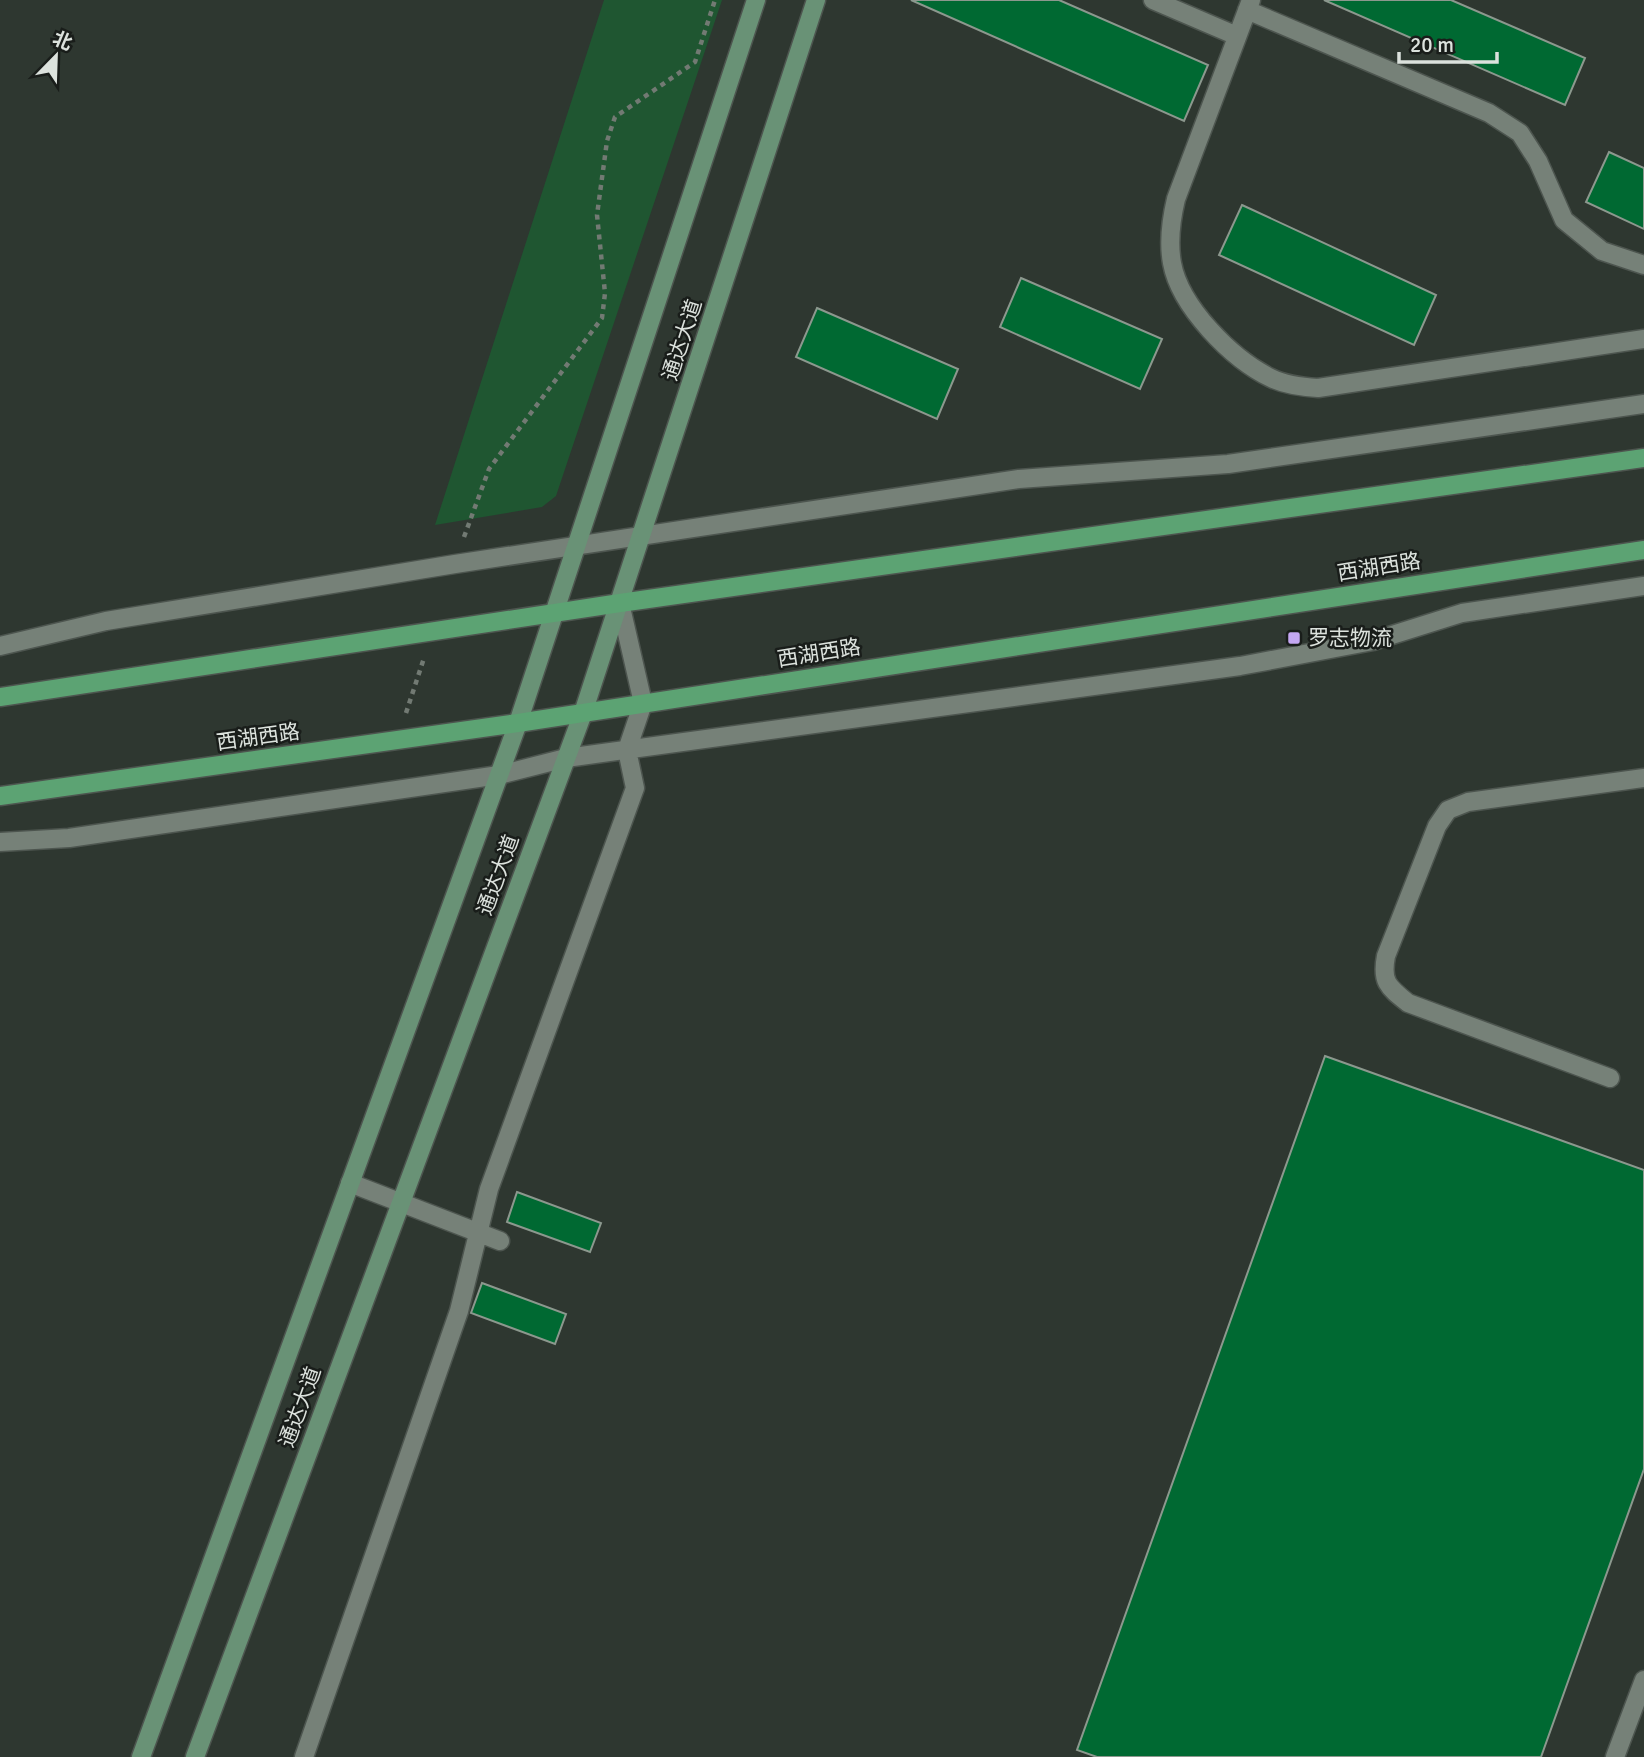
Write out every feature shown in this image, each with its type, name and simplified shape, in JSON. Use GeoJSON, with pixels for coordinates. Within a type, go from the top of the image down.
{"type":"FeatureCollection","features":[{"type":"Feature","properties":{"kind":"main road","name":"通达大道"},"geometry":{"type":"LineString","coordinates":[[141,1757],[518,723],[756,0]]}},
{"type":"Feature","properties":{"kind":"main road","name":"通达大道"},"geometry":{"type":"LineString","coordinates":[[195,1757],[583,713],[816,0]]}},
{"type":"Feature","properties":{"kind":"main road"},"geometry":{"type":"LineString","coordinates":[[0,697],[620,603],[1644,458]]}},
{"type":"Feature","properties":{"kind":"main road","name":"西湖西路"},"geometry":{"type":"LineString","coordinates":[[0,796],[518,723],[1644,550]]}},
{"type":"Feature","properties":{"kind":"lane"},"geometry":{"type":"LineString","coordinates":[[1153,0],[1237,36]]}},
{"type":"Feature","properties":{"kind":"lane"},"geometry":{"type":"LineString","coordinates":[[1644,265],[1602,251],[1564,220],[1538,161],[1520,133],[1489,113],[1249,5],[1176,199],[1170,224],[1172,264],[1187,297],[1210,330],[1240,359],[1271,379],[1292,386],[1318,388],[1644,339]]}},
{"type":"Feature","properties":{"kind":"lane"},"geometry":{"type":"LineString","coordinates":[[0,646],[106,621],[578,545],[1019,479],[1228,464],[1644,404]]}},
{"type":"Feature","properties":{"kind":"lane"},"geometry":{"type":"LineString","coordinates":[[0,842],[69,838],[499,775],[566,758],[1240,666],[1373,641],[1462,613],[1644,586]]}},
{"type":"Feature","properties":{"kind":"lane"},"geometry":{"type":"LineString","coordinates":[[304,1757],[459,1311],[489,1189],[635,788],[626,750],[643,703],[620,603]]}},
{"type":"Feature","properties":{"kind":"lane"},"geometry":{"type":"LineString","coordinates":[[1610,1078],[1408,1003],[1390,989],[1382,974],[1386,956],[1427,847],[1448,810],[1468,802],[1644,778]]}},
{"type":"Feature","properties":{"kind":"lane"},"geometry":{"type":"LineString","coordinates":[[350,1183],[500,1241]]}},
{"type":"Feature","properties":{"kind":"lane"},"geometry":{"type":"LineString","coordinates":[[1615,1757],[1640,1705],[1644,1680]]}},
{"type":"Feature","properties":{"kind":"path"},"geometry":{"type":"LineString","coordinates":[[456,564],[489,469],[602,317],[605,293],[597,215],[607,141],[615,117],[695,62],[715,0]]}},
{"type":"Feature","properties":{"kind":"path"},"geometry":{"type":"LineString","coordinates":[[397,740],[433,632]]}},
{"type":"Feature","properties":{"kind":"green space"},"geometry":{"type":"Polygon","coordinates":[[[604,0],[722,0],[556,496],[542,507],[435,525],[604,0]]]}},
{"type":"Feature","properties":{"kind":"building"},"geometry":{"type":"Polygon","coordinates":[[[911,0],[1059,0],[1208,65],[1184,121],[911,0]]]}},
{"type":"Feature","properties":{"kind":"building"},"geometry":{"type":"Polygon","coordinates":[[[1324,0],[1451,0],[1585,58],[1565,105],[1324,0]]]}},
{"type":"Feature","properties":{"kind":"building"},"geometry":{"type":"Polygon","coordinates":[[[1609,152],[1644,168],[1644,229],[1586,202],[1609,152]]]}},
{"type":"Feature","properties":{"kind":"building"},"geometry":{"type":"Polygon","coordinates":[[[1242,205],[1436,295],[1414,345],[1219,255],[1242,205]]]}},
{"type":"Feature","properties":{"kind":"building"},"geometry":{"type":"Polygon","coordinates":[[[1021,278],[1162,339],[1140,389],[1000,327],[1021,278]]]}},
{"type":"Feature","properties":{"kind":"building"},"geometry":{"type":"Polygon","coordinates":[[[817,308],[958,369],[937,419],[796,357],[817,308]]]}},
{"type":"Feature","properties":{"kind":"building"},"geometry":{"type":"Polygon","coordinates":[[[1325,1056],[1644,1170],[1644,1469],[1541,1757],[1097,1757],[1077,1750],[1325,1056]]]}},
{"type":"Feature","properties":{"kind":"building"},"geometry":{"type":"Polygon","coordinates":[[[517,1192],[601,1223],[590,1252],[507,1222],[517,1192]]]}},
{"type":"Feature","properties":{"kind":"building"},"geometry":{"type":"Polygon","coordinates":[[[482,1283],[566,1314],[555,1344],[471,1313],[482,1283]]]}},
{"type":"Feature","properties":{"kind":"place","name":"罗志物流"},"geometry":{"type":"Point","coordinates":[1294,638]}}]}
